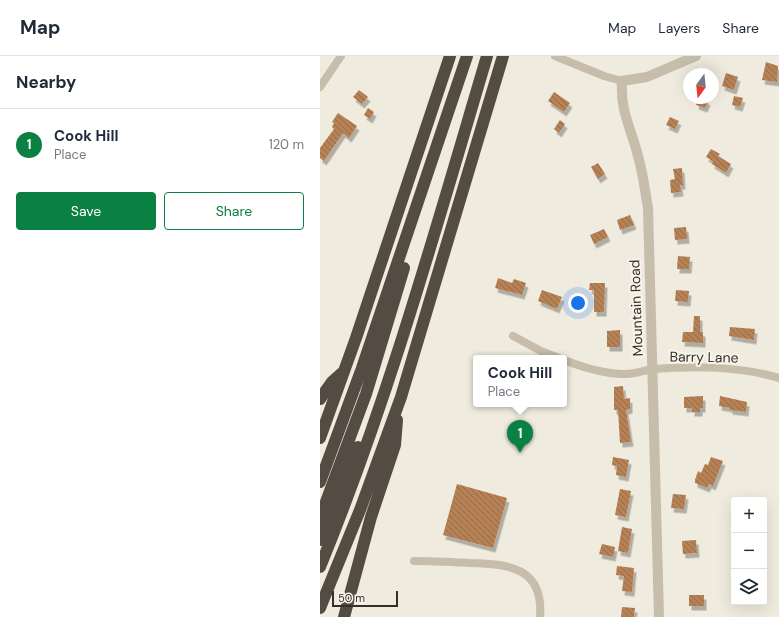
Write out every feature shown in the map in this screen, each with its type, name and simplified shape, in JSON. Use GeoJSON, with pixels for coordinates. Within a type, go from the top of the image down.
{"type":"FeatureCollection","features":[{"type":"Feature","properties":{"kind":"highway"},"geometry":{"type":"LineString","coordinates":[[320,438],[345,371],[450,56]]}},
{"type":"Feature","properties":{"kind":"highway"},"geometry":{"type":"LineString","coordinates":[[320,482],[362,368],[466,56]]}},
{"type":"Feature","properties":{"kind":"highway"},"geometry":{"type":"LineString","coordinates":[[320,567],[383,401],[407,326],[486,56]]}},
{"type":"Feature","properties":{"kind":"highway"},"geometry":{"type":"LineString","coordinates":[[320,608],[357,518],[396,412],[428,311],[503,56]]}},
{"type":"Feature","properties":{"kind":"highway"},"geometry":{"type":"LineString","coordinates":[[320,518],[347,450],[378,358],[400,280],[427,173]]}},
{"type":"Feature","properties":{"kind":"highway"},"geometry":{"type":"LineString","coordinates":[[320,540],[371,414],[426,249],[442,206]]}},
{"type":"Feature","properties":{"kind":"highway"},"geometry":{"type":"LineString","coordinates":[[320,399],[332,382],[345,371]]}},
{"type":"Feature","properties":{"kind":"highway"},"geometry":{"type":"LineString","coordinates":[[344,617],[367,531],[395,445],[397,427],[396,412]]}},
{"type":"Feature","properties":{"kind":"street"},"geometry":{"type":"LineString","coordinates":[[320,87],[341,56]]}},
{"type":"Feature","properties":{"kind":"street"},"geometry":{"type":"LineString","coordinates":[[555,56],[604,76],[622,81],[647,77],[696,56]]}},
{"type":"Feature","properties":{"kind":"street","name":"Mountain Road"},"geometry":{"type":"LineString","coordinates":[[622,81],[622,106],[638,156],[648,208],[659,617]]}},
{"type":"Feature","properties":{"kind":"street"},"geometry":{"type":"LineString","coordinates":[[513,336],[551,355]]}},
{"type":"Feature","properties":{"kind":"street","name":"Barry Lane"},"geometry":{"type":"LineString","coordinates":[[567,361],[582,367],[624,374],[652,370],[712,367],[737,368],[779,378]]}},
{"type":"Feature","properties":{"kind":"street"},"geometry":{"type":"LineString","coordinates":[[414,561],[510,566],[527,575],[533,584],[539,596],[540,617]]}},
{"type":"Feature","properties":{"kind":"building"},"geometry":{"type":"Polygon","coordinates":[[[766,62],[778,66],[777,82],[762,80],[766,62]]]}},
{"type":"Feature","properties":{"kind":"building"},"geometry":{"type":"Polygon","coordinates":[[[726,73],[738,77],[734,90],[722,86],[726,73]]]}},
{"type":"Feature","properties":{"kind":"building"},"geometry":{"type":"Polygon","coordinates":[[[359,90],[368,97],[362,104],[353,97],[359,90]]]}},
{"type":"Feature","properties":{"kind":"building"},"geometry":{"type":"Polygon","coordinates":[[[554,92],[570,103],[564,112],[548,101],[554,92]]]}},
{"type":"Feature","properties":{"kind":"building"},"geometry":{"type":"Polygon","coordinates":[[[734,96],[743,98],[740,107],[732,105],[734,96]]]}},
{"type":"Feature","properties":{"kind":"building"},"geometry":{"type":"Polygon","coordinates":[[[696,104],[707,104],[705,108],[696,104]]]}},
{"type":"Feature","properties":{"kind":"building"},"geometry":{"type":"Polygon","coordinates":[[[368,108],[374,112],[370,119],[364,115],[368,108]]]}},
{"type":"Feature","properties":{"kind":"building"},"geometry":{"type":"Polygon","coordinates":[[[338,113],[357,126],[349,138],[343,133],[324,161],[320,158],[320,148],[334,129],[332,127],[334,123],[332,122],[338,113]]]}},
{"type":"Feature","properties":{"kind":"building"},"geometry":{"type":"Polygon","coordinates":[[[670,117],[679,121],[675,129],[666,125],[670,117]]]}},
{"type":"Feature","properties":{"kind":"building"},"geometry":{"type":"Polygon","coordinates":[[[560,120],[565,124],[559,133],[554,129],[560,120]]]}},
{"type":"Feature","properties":{"kind":"building"},"geometry":{"type":"Polygon","coordinates":[[[711,149],[720,154],[718,156],[731,164],[726,173],[712,164],[713,161],[706,157],[711,149]]]}},
{"type":"Feature","properties":{"kind":"building"},"geometry":{"type":"Polygon","coordinates":[[[598,163],[605,174],[598,179],[591,167],[598,163]]]}},
{"type":"Feature","properties":{"kind":"building"},"geometry":{"type":"Polygon","coordinates":[[[682,168],[683,185],[680,185],[681,192],[671,193],[670,180],[675,179],[673,169],[682,168]]]}},
{"type":"Feature","properties":{"kind":"building"},"geometry":{"type":"Polygon","coordinates":[[[630,215],[634,225],[620,230],[617,220],[630,215]]]}},
{"type":"Feature","properties":{"kind":"building"},"geometry":{"type":"Polygon","coordinates":[[[686,227],[687,239],[675,240],[674,228],[686,227]]]}},
{"type":"Feature","properties":{"kind":"building"},"geometry":{"type":"Polygon","coordinates":[[[604,229],[608,237],[594,244],[590,235],[604,229]]]}},
{"type":"Feature","properties":{"kind":"building"},"geometry":{"type":"Polygon","coordinates":[[[678,256],[690,257],[689,269],[677,269],[678,256]]]}},
{"type":"Feature","properties":{"kind":"building"},"geometry":{"type":"Polygon","coordinates":[[[498,278],[512,283],[514,279],[526,283],[522,295],[495,288],[498,278]]]}},
{"type":"Feature","properties":{"kind":"building"},"geometry":{"type":"Polygon","coordinates":[[[590,283],[605,283],[604,312],[594,312],[594,290],[589,290],[590,283]]]}},
{"type":"Feature","properties":{"kind":"building"},"geometry":{"type":"Polygon","coordinates":[[[542,290],[562,297],[557,309],[538,301],[542,290]]]}},
{"type":"Feature","properties":{"kind":"building"},"geometry":{"type":"Polygon","coordinates":[[[676,290],[689,291],[688,302],[675,301],[676,290]]]}},
{"type":"Feature","properties":{"kind":"building"},"geometry":{"type":"Polygon","coordinates":[[[694,316],[700,316],[700,332],[703,332],[703,343],[682,342],[683,332],[693,332],[694,316]]]}},
{"type":"Feature","properties":{"kind":"building"},"geometry":{"type":"Polygon","coordinates":[[[730,327],[755,329],[754,340],[729,336],[730,327]]]}},
{"type":"Feature","properties":{"kind":"building"},"geometry":{"type":"Polygon","coordinates":[[[620,330],[620,347],[607,347],[607,331],[620,330]]]}},
{"type":"Feature","properties":{"kind":"building"},"geometry":{"type":"Polygon","coordinates":[[[623,386],[624,399],[630,398],[630,409],[626,410],[631,442],[620,443],[618,410],[614,410],[614,387],[623,386]]]}},
{"type":"Feature","properties":{"kind":"building"},"geometry":{"type":"Polygon","coordinates":[[[703,396],[703,408],[700,408],[700,412],[692,412],[692,408],[684,408],[684,397],[703,396]]]}},
{"type":"Feature","properties":{"kind":"building"},"geometry":{"type":"Polygon","coordinates":[[[720,396],[747,402],[746,412],[730,410],[730,408],[719,406],[720,396]]]}},
{"type":"Feature","properties":{"kind":"building"},"geometry":{"type":"Polygon","coordinates":[[[613,457],[629,460],[626,477],[616,475],[617,466],[612,465],[613,457]]]}},
{"type":"Feature","properties":{"kind":"building"},"geometry":{"type":"Polygon","coordinates":[[[711,457],[723,461],[713,486],[709,484],[707,488],[695,483],[695,480],[698,471],[701,473],[705,464],[708,465],[711,457]]]}},
{"type":"Feature","properties":{"kind":"building"},"geometry":{"type":"Polygon","coordinates":[[[457,484],[507,498],[493,548],[443,535],[457,484]]]}},
{"type":"Feature","properties":{"kind":"building"},"geometry":{"type":"Polygon","coordinates":[[[620,489],[631,491],[626,517],[615,515],[620,489]]]}},
{"type":"Feature","properties":{"kind":"building"},"geometry":{"type":"Polygon","coordinates":[[[673,494],[686,495],[684,509],[671,508],[673,494]]]}},
{"type":"Feature","properties":{"kind":"building"},"geometry":{"type":"Polygon","coordinates":[[[622,527],[632,529],[628,553],[618,551],[622,527]]]}},
{"type":"Feature","properties":{"kind":"building"},"geometry":{"type":"Polygon","coordinates":[[[696,540],[697,553],[683,554],[682,541],[696,540]]]}},
{"type":"Feature","properties":{"kind":"building"},"geometry":{"type":"Polygon","coordinates":[[[602,544],[615,547],[613,557],[599,554],[602,544]]]}},
{"type":"Feature","properties":{"kind":"building"},"geometry":{"type":"Polygon","coordinates":[[[617,566],[634,568],[632,592],[622,591],[624,576],[616,575],[617,566]]]}},
{"type":"Feature","properties":{"kind":"building"},"geometry":{"type":"Polygon","coordinates":[[[689,595],[704,595],[704,606],[689,606],[689,595]]]}},
{"type":"Feature","properties":{"kind":"building"},"geometry":{"type":"Polygon","coordinates":[[[622,607],[635,608],[634,617],[621,617],[622,607]]]}},
{"type":"Feature","properties":{"kind":"place","name":"Cook Hill"},"geometry":{"type":"Point","coordinates":[520,453]}}]}
